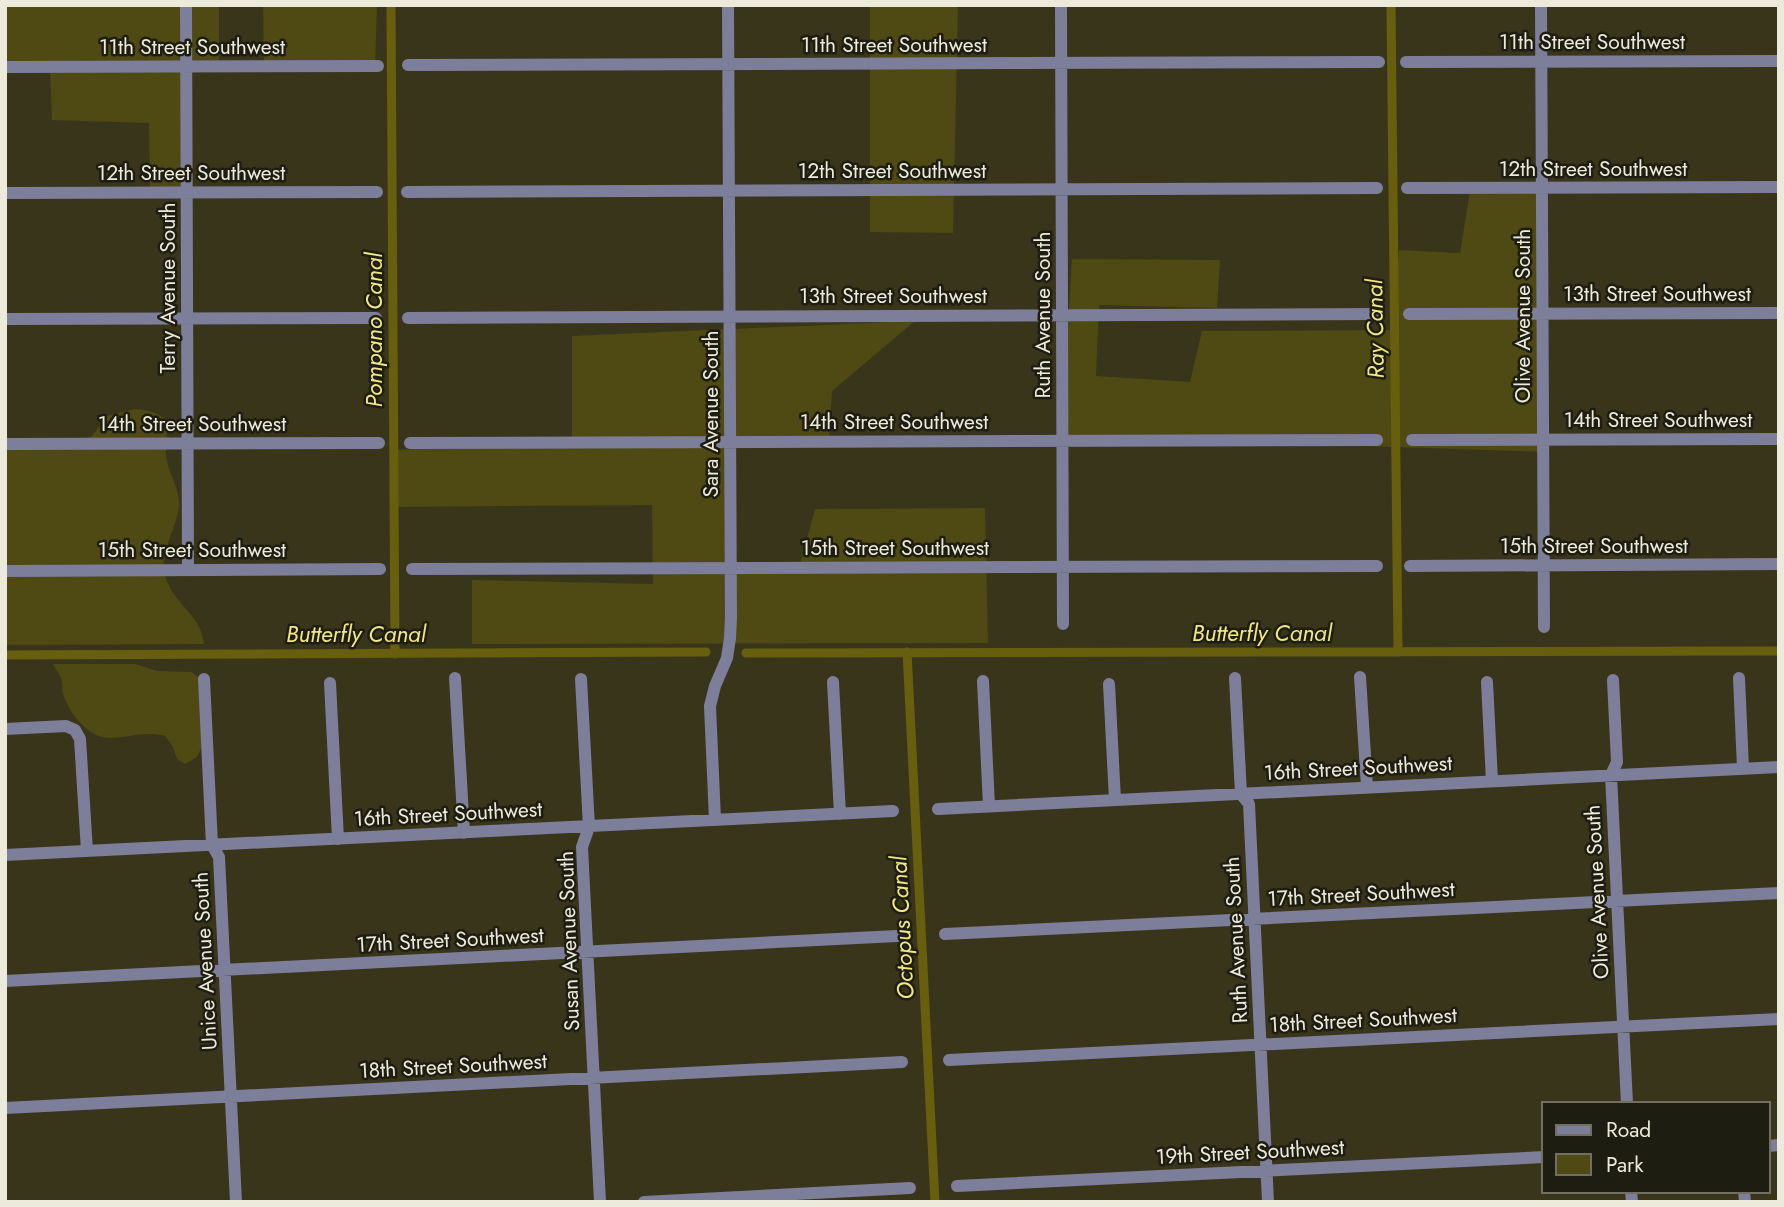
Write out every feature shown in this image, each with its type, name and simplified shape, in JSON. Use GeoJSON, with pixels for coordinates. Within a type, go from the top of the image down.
{"type":"FeatureCollection","features":[{"type":"Feature","properties":{"kind":"street","name":"Terry Avenue South"},"geometry":{"type":"LineString","coordinates":[[186,5],[188,570]]}},
{"type":"Feature","properties":{"kind":"street","name":"Sara Avenue South"},"geometry":{"type":"LineString","coordinates":[[715,820],[710,706],[727,659],[731,618],[728,5]]}},
{"type":"Feature","properties":{"kind":"street","name":"Ruth Avenue South"},"geometry":{"type":"LineString","coordinates":[[1061,5],[1063,624]]}},
{"type":"Feature","properties":{"kind":"street","name":"Olive Avenue South"},"geometry":{"type":"LineString","coordinates":[[1541,5],[1544,627]]}},
{"type":"Feature","properties":{"kind":"street","name":"11th Street Southwest"},"geometry":{"type":"LineString","coordinates":[[1406,62],[1779,61]]}},
{"type":"Feature","properties":{"kind":"street","name":"11th Street Southwest"},"geometry":{"type":"LineString","coordinates":[[408,65],[1379,62]]}},
{"type":"Feature","properties":{"kind":"street","name":"11th Street Southwest"},"geometry":{"type":"LineString","coordinates":[[5,67],[378,66]]}},
{"type":"Feature","properties":{"kind":"street","name":"12th Street Southwest"},"geometry":{"type":"LineString","coordinates":[[1407,188],[1779,187]]}},
{"type":"Feature","properties":{"kind":"street","name":"12th Street Southwest"},"geometry":{"type":"LineString","coordinates":[[407,192],[1377,188]]}},
{"type":"Feature","properties":{"kind":"street","name":"12th Street Southwest"},"geometry":{"type":"LineString","coordinates":[[5,193],[377,192]]}},
{"type":"Feature","properties":{"kind":"street","name":"13th Street Southwest"},"geometry":{"type":"LineString","coordinates":[[1409,314],[1779,313]]}},
{"type":"Feature","properties":{"kind":"street","name":"13th Street Southwest"},"geometry":{"type":"LineString","coordinates":[[408,318],[1377,314]]}},
{"type":"Feature","properties":{"kind":"street"},"geometry":{"type":"LineString","coordinates":[[5,319],[376,318]]}},
{"type":"Feature","properties":{"kind":"street","name":"14th Street Southwest"},"geometry":{"type":"LineString","coordinates":[[1412,440],[1779,439]]}},
{"type":"Feature","properties":{"kind":"street","name":"14th Street Southwest"},"geometry":{"type":"LineString","coordinates":[[410,443],[1377,440]]}},
{"type":"Feature","properties":{"kind":"street","name":"14th Street Southwest"},"geometry":{"type":"LineString","coordinates":[[5,444],[379,443]]}},
{"type":"Feature","properties":{"kind":"street","name":"15th Street Southwest"},"geometry":{"type":"LineString","coordinates":[[1410,566],[1779,564]]}},
{"type":"Feature","properties":{"kind":"street","name":"15th Street Southwest"},"geometry":{"type":"LineString","coordinates":[[412,569],[1377,566]]}},
{"type":"Feature","properties":{"kind":"street","name":"15th Street Southwest"},"geometry":{"type":"LineString","coordinates":[[5,570],[380,569]]}},
{"type":"Feature","properties":{"kind":"street"},"geometry":{"type":"LineString","coordinates":[[1360,677],[1367,787]]}},
{"type":"Feature","properties":{"kind":"street"},"geometry":{"type":"LineString","coordinates":[[455,678],[464,833]]}},
{"type":"Feature","properties":{"kind":"street","name":"Ruth Avenue South"},"geometry":{"type":"LineString","coordinates":[[1235,678],[1241,794],[1248,804],[1268,1202]]}},
{"type":"Feature","properties":{"kind":"street"},"geometry":{"type":"LineString","coordinates":[[1739,678],[1743,768]]}},
{"type":"Feature","properties":{"kind":"street","name":"Unice Avenue South"},"geometry":{"type":"LineString","coordinates":[[204,679],[212,845],[219,857],[236,1202]]}},
{"type":"Feature","properties":{"kind":"street","name":"Susan Avenue South"},"geometry":{"type":"LineString","coordinates":[[581,679],[589,827],[582,847],[600,1202]]}},
{"type":"Feature","properties":{"kind":"street","name":"Olive Avenue South"},"geometry":{"type":"LineString","coordinates":[[1613,680],[1617,762],[1611,775],[1627,1102]]}},
{"type":"Feature","properties":{"kind":"street"},"geometry":{"type":"LineString","coordinates":[[984,681],[989,806]]}},
{"type":"Feature","properties":{"kind":"street"},"geometry":{"type":"LineString","coordinates":[[833,682],[840,814]]}},
{"type":"Feature","properties":{"kind":"street"},"geometry":{"type":"LineString","coordinates":[[1487,682],[1492,781]]}},
{"type":"Feature","properties":{"kind":"street"},"geometry":{"type":"LineString","coordinates":[[330,683],[338,839]]}},
{"type":"Feature","properties":{"kind":"street"},"geometry":{"type":"LineString","coordinates":[[1110,684],[1115,800]]}},
{"type":"Feature","properties":{"kind":"street"},"geometry":{"type":"LineString","coordinates":[[5,729],[66,726],[75,730],[80,739],[87,851]]}},
{"type":"Feature","properties":{"kind":"street","name":"16th Street Southwest"},"geometry":{"type":"LineString","coordinates":[[938,809],[1779,767]]}},
{"type":"Feature","properties":{"kind":"street","name":"16th Street Southwest"},"geometry":{"type":"LineString","coordinates":[[5,855],[893,811]]}},
{"type":"Feature","properties":{"kind":"street","name":"17th Street Southwest"},"geometry":{"type":"LineString","coordinates":[[945,934],[1779,893]]}},
{"type":"Feature","properties":{"kind":"street","name":"17th Street Southwest"},"geometry":{"type":"LineString","coordinates":[[5,981],[897,936]]}},
{"type":"Feature","properties":{"kind":"street","name":"18th Street Southwest"},"geometry":{"type":"LineString","coordinates":[[949,1060],[1779,1018]]}},
{"type":"Feature","properties":{"kind":"street","name":"18th Street Southwest"},"geometry":{"type":"LineString","coordinates":[[5,1108],[902,1062]]}},
{"type":"Feature","properties":{"kind":"street","name":"19th Street Southwest"},"geometry":{"type":"LineString","coordinates":[[957,1186],[1542,1157]]}},
{"type":"Feature","properties":{"kind":"street"},"geometry":{"type":"LineString","coordinates":[[644,1202],[911,1188]]}},
{"type":"Feature","properties":{"kind":"green space"},"geometry":{"type":"Polygon","coordinates":[[[5,5],[219,5],[219,64],[186,65],[186,196],[150,192],[149,123],[52,120],[50,69],[5,68],[5,5]]]}},
{"type":"Feature","properties":{"kind":"green space"},"geometry":{"type":"Polygon","coordinates":[[[263,5],[377,5],[375,70],[264,67],[263,5]]]}},
{"type":"Feature","properties":{"kind":"green space"},"geometry":{"type":"Polygon","coordinates":[[[870,5],[958,5],[953,233],[870,232],[870,5]]]}},
{"type":"Feature","properties":{"kind":"green space"},"geometry":{"type":"Polygon","coordinates":[[[1471,185],[1536,185],[1547,452],[1061,436],[1072,259],[1220,260],[1217,308],[1099,305],[1096,376],[1190,382],[1202,331],[1392,330],[1399,250],[1460,253],[1471,185]]]}},
{"type":"Feature","properties":{"kind":"green space"},"geometry":{"type":"Polygon","coordinates":[[[915,321],[832,391],[829,439],[735,440],[736,570],[798,572],[815,509],[985,508],[988,643],[472,644],[472,580],[653,584],[652,505],[390,507],[390,450],[572,444],[572,336],[915,321]]]}},
{"type":"Feature","properties":{"kind":"green space"},"geometry":{"type":"Polygon","coordinates":[[[134,409],[150,411],[165,419],[166,456],[179,508],[165,556],[164,570],[172,591],[202,633],[204,644],[5,645],[5,451],[23,447],[76,445],[92,436],[107,416],[134,409]]]}},
{"type":"Feature","properties":{"kind":"green space"},"geometry":{"type":"Polygon","coordinates":[[[53,664],[135,664],[157,671],[192,672],[200,679],[203,744],[197,757],[185,764],[177,759],[165,736],[145,734],[112,738],[88,730],[70,709],[63,694],[61,678],[53,664]]]}},
{"type":"Feature","properties":{"kind":"waterway","name":"Pompano Canal"},"geometry":{"type":"LineString","coordinates":[[391,5],[395,654]]}},
{"type":"Feature","properties":{"kind":"waterway","name":"Ray Canal"},"geometry":{"type":"LineString","coordinates":[[1391,5],[1398,652]]}},
{"type":"Feature","properties":{"kind":"waterway","name":"Butterfly Canal"},"geometry":{"type":"LineString","coordinates":[[746,653],[1779,651]]}},
{"type":"Feature","properties":{"kind":"waterway","name":"Butterfly Canal"},"geometry":{"type":"LineString","coordinates":[[5,655],[706,652]]}},
{"type":"Feature","properties":{"kind":"waterway","name":"Octopus Canal"},"geometry":{"type":"LineString","coordinates":[[907,652],[935,1202]]}}]}
